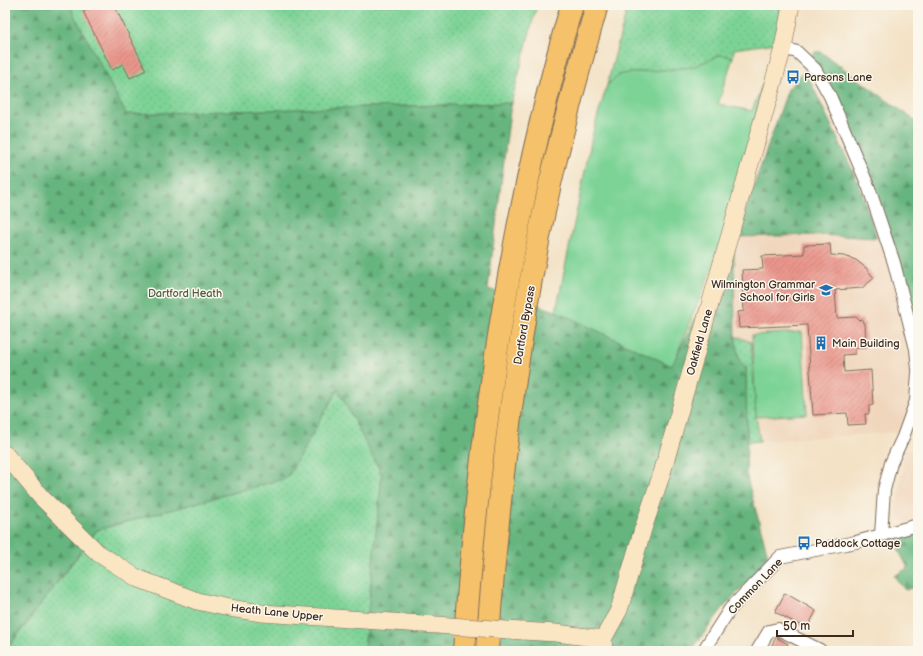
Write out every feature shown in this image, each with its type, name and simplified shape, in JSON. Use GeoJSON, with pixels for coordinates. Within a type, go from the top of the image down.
{"type":"FeatureCollection","features":[{"type":"Feature","properties":{"kind":"highway"},"geometry":{"type":"LineString","coordinates":[[464,651],[474,519],[495,355],[510,264],[544,109],[572,5]]}},
{"type":"Feature","properties":{"kind":"highway","name":"Dartford Bypass"},"geometry":{"type":"LineString","coordinates":[[487,651],[492,576],[508,431],[519,350],[550,185],[597,5]]}},
{"type":"Feature","properties":{"kind":"street","name":"Oakfield Lane"},"geometry":{"type":"LineString","coordinates":[[603,645],[619,610],[643,529],[662,473],[783,48],[790,5]]}},
{"type":"Feature","properties":{"kind":"street"},"geometry":{"type":"LineString","coordinates":[[783,48],[797,52],[815,69],[830,96],[869,188],[894,263],[916,349],[918,369]]}},
{"type":"Feature","properties":{"kind":"street"},"geometry":{"type":"LineString","coordinates":[[881,535],[884,490],[891,463],[903,437],[916,401],[918,373]]}},
{"type":"Feature","properties":{"kind":"street","name":"Heath Lane Upper"},"geometry":{"type":"LineString","coordinates":[[5,454],[41,497],[98,553],[137,578],[197,601],[262,613],[556,633],[603,645]]}},
{"type":"Feature","properties":{"kind":"street","name":"Common Lane"},"geometry":{"type":"LineString","coordinates":[[703,651],[730,609],[780,557],[881,535],[918,525]]}},
{"type":"Feature","properties":{"kind":"street"},"geometry":{"type":"LineString","coordinates":[[757,651],[768,631],[778,629],[820,650]]}},
{"type":"Feature","properties":{"kind":"shaded area","name":"Wilmington Grammar School for Girls"},"geometry":{"type":"Polygon","coordinates":[[[918,227],[918,421],[912,431],[747,442],[746,367],[739,360],[735,336],[734,244],[736,237],[818,235],[877,238],[898,236],[918,227]]]}},
{"type":"Feature","properties":{"kind":"shaded area"},"geometry":{"type":"Polygon","coordinates":[[[905,448],[918,455],[918,519],[907,524],[896,514],[905,448]]]}},
{"type":"Feature","properties":{"kind":"green space","name":"Dartford Heath"},"geometry":{"type":"Polygon","coordinates":[[[5,5],[69,5],[126,114],[511,103],[488,289],[556,311],[671,366],[734,244],[735,336],[739,360],[746,367],[746,474],[769,559],[722,609],[691,651],[364,651],[382,475],[338,389],[287,478],[97,530],[5,651],[5,5]]]}},
{"type":"Feature","properties":{"kind":"green space"},"geometry":{"type":"Polygon","coordinates":[[[69,5],[537,5],[511,103],[125,114],[69,5]]]}},
{"type":"Feature","properties":{"kind":"green space"},"geometry":{"type":"Polygon","coordinates":[[[628,5],[782,5],[777,43],[734,49],[733,57],[720,55],[693,67],[621,74],[607,85],[628,5]]]}},
{"type":"Feature","properties":{"kind":"green space"},"geometry":{"type":"Polygon","coordinates":[[[814,52],[821,52],[918,123],[918,335],[900,261],[871,188],[810,59],[814,52]]]}},
{"type":"Feature","properties":{"kind":"green space"},"geometry":{"type":"Polygon","coordinates":[[[720,55],[733,57],[718,104],[752,111],[769,67],[722,244],[672,366],[556,311],[593,132],[607,85],[621,74],[693,67],[720,55]]]}},
{"type":"Feature","properties":{"kind":"green space"},"geometry":{"type":"Polygon","coordinates":[[[805,70],[859,184],[877,238],[818,235],[736,237],[788,89],[805,70]]]}},
{"type":"Feature","properties":{"kind":"green space"},"geometry":{"type":"Polygon","coordinates":[[[802,332],[807,414],[756,417],[752,335],[802,332]]]}},
{"type":"Feature","properties":{"kind":"green space"},"geometry":{"type":"Polygon","coordinates":[[[735,336],[751,342],[756,416],[760,441],[747,442],[746,367],[739,360],[735,336]]]}},
{"type":"Feature","properties":{"kind":"green space"},"geometry":{"type":"Polygon","coordinates":[[[338,389],[382,475],[364,651],[6,651],[97,530],[287,478],[338,389]]]}},
{"type":"Feature","properties":{"kind":"green space"},"geometry":{"type":"Polygon","coordinates":[[[918,531],[918,586],[905,590],[894,576],[908,568],[896,545],[891,539],[918,531]]]}},
{"type":"Feature","properties":{"kind":"building"},"geometry":{"type":"Polygon","coordinates":[[[95,5],[114,5],[146,70],[130,78],[123,64],[112,70],[83,11],[95,5]]]}},
{"type":"Feature","properties":{"kind":"building"},"geometry":{"type":"Polygon","coordinates":[[[830,244],[831,255],[844,256],[856,260],[866,268],[874,278],[862,288],[835,290],[837,318],[856,317],[859,320],[862,319],[863,323],[865,323],[866,347],[855,348],[855,354],[843,355],[844,372],[871,370],[873,405],[869,406],[869,414],[865,414],[866,424],[848,425],[847,413],[813,415],[807,325],[739,328],[738,312],[744,311],[742,270],[763,269],[762,256],[804,254],[804,245],[830,244]]]}},
{"type":"Feature","properties":{"kind":"building"},"geometry":{"type":"Polygon","coordinates":[[[785,593],[816,611],[807,629],[775,612],[785,593]]]}},
{"type":"Feature","properties":{"kind":"building"},"geometry":{"type":"Polygon","coordinates":[[[776,637],[788,644],[784,651],[769,651],[776,637]]]}},
{"type":"Feature","properties":{"kind":"place","name":"Parsons Lane"},"geometry":{"type":"Point","coordinates":[793,77]}},
{"type":"Feature","properties":{"kind":"place","name":"Wilmington Grammar School for Girls"},"geometry":{"type":"Point","coordinates":[826,290]}},
{"type":"Feature","properties":{"kind":"place","name":"Main Building"},"geometry":{"type":"Point","coordinates":[821,343]}},
{"type":"Feature","properties":{"kind":"place","name":"Paddock Cottage"},"geometry":{"type":"Point","coordinates":[804,543]}}]}
